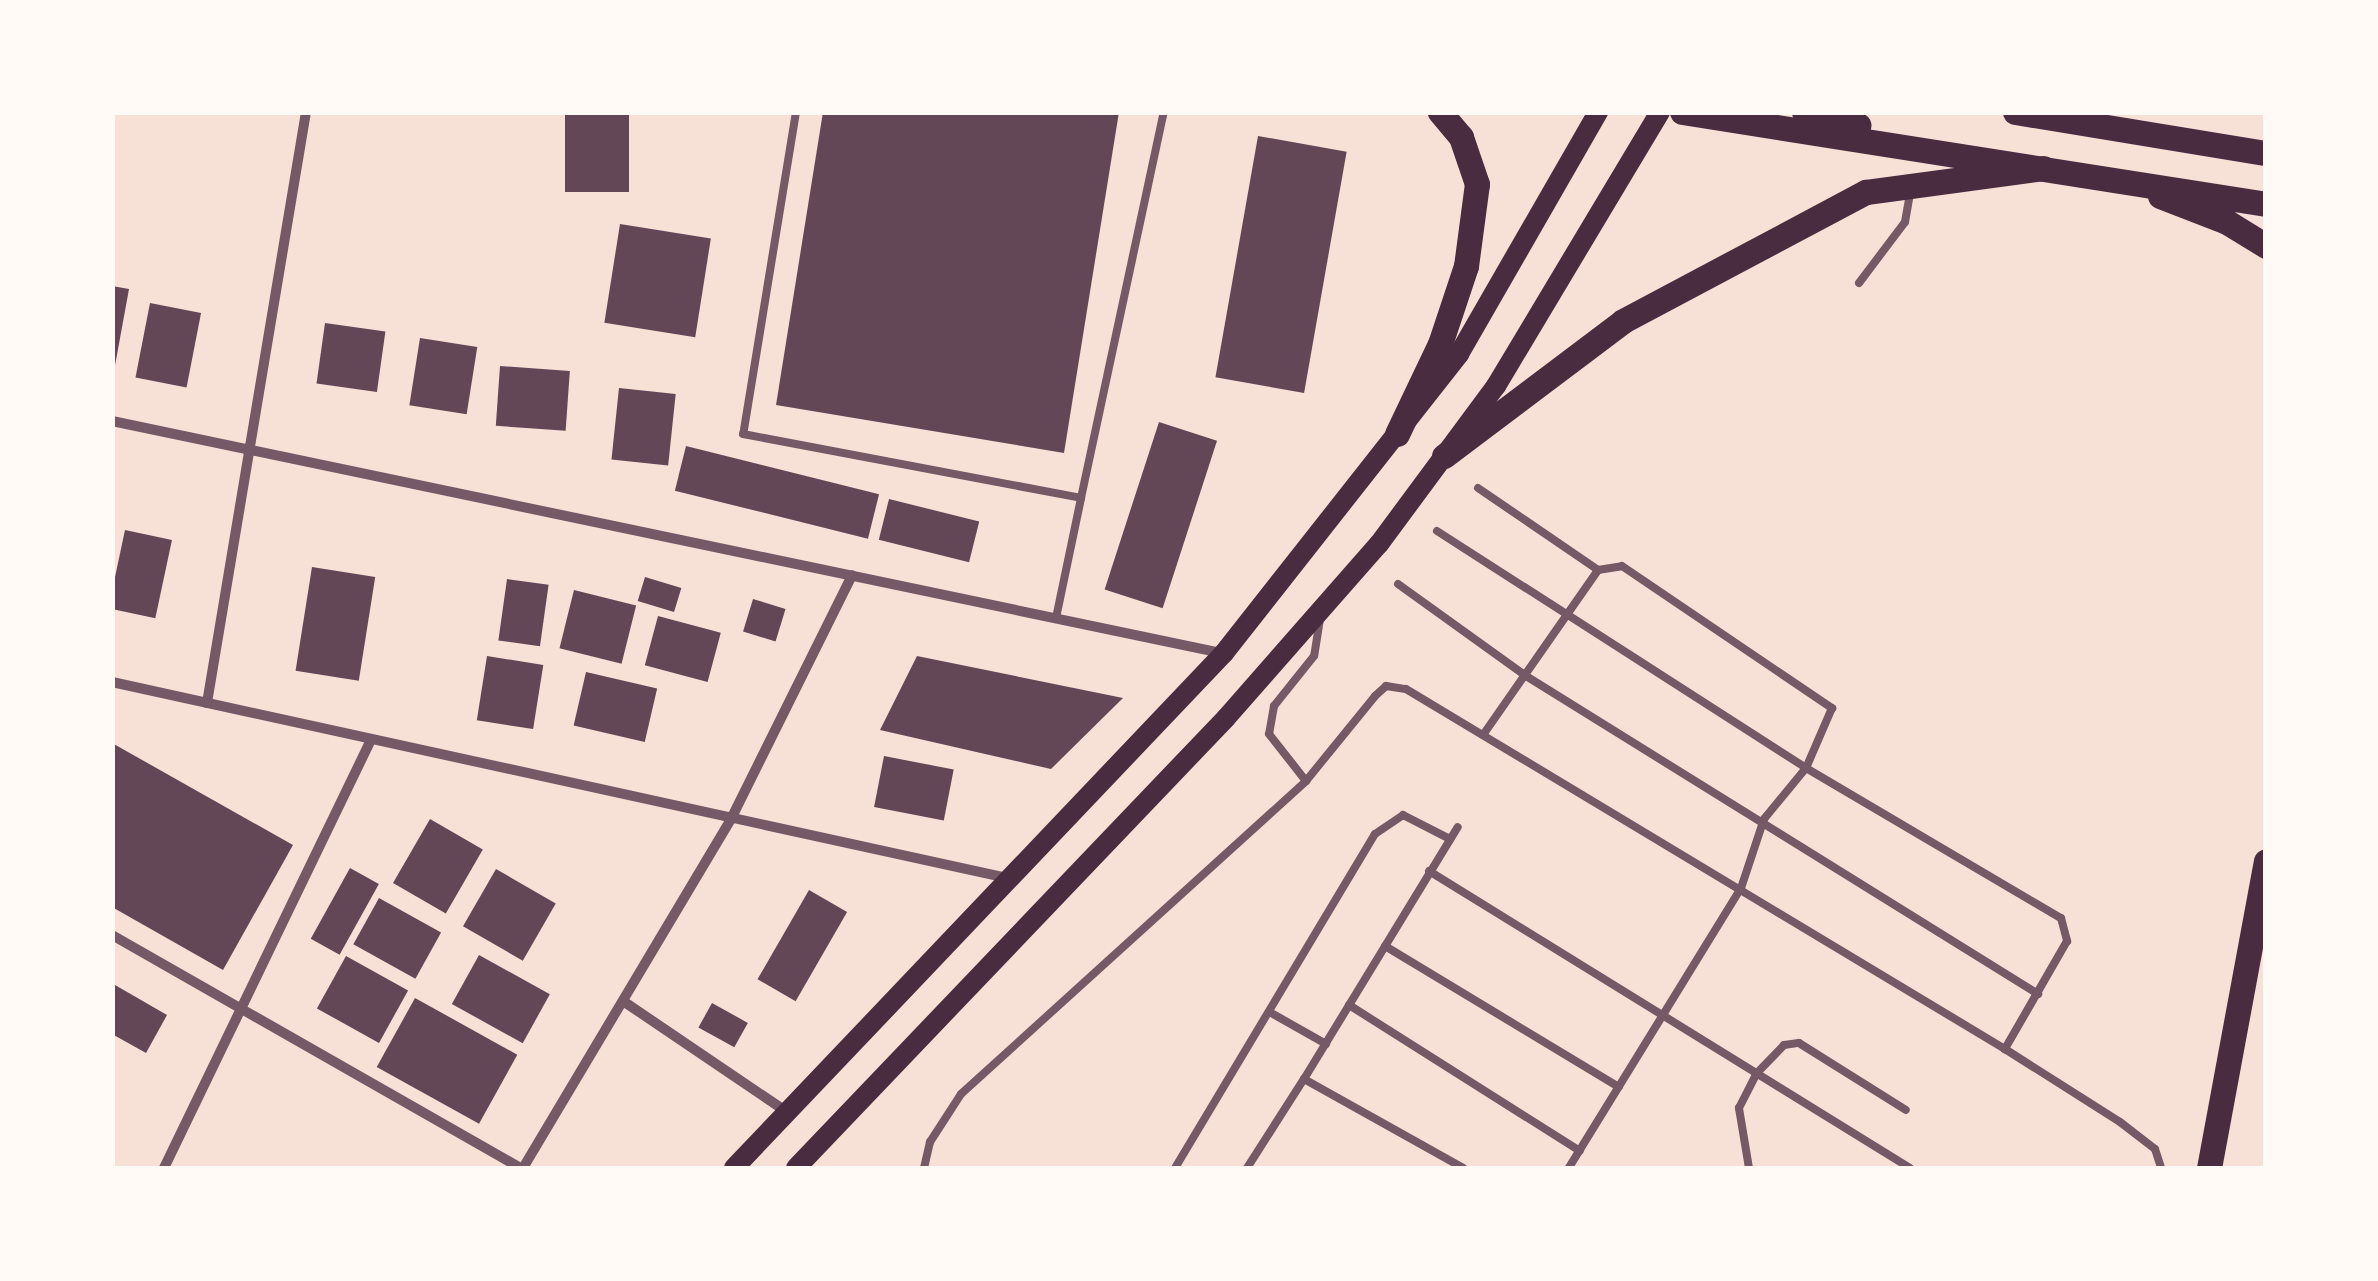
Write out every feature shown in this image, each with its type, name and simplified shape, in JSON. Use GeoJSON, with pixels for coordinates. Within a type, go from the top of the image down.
{"type":"FeatureCollection","features":[{"type":"Feature","properties":{"kind":"main road"},"geometry":{"type":"LineString","coordinates":[[1396,434],[1440,344],[1466,266],[1477,184],[1461,137],[1440,112]]}},
{"type":"Feature","properties":{"kind":"main road"},"geometry":{"type":"LineString","coordinates":[[734,1168],[1224,653],[1459,354],[1598,112]]}},
{"type":"Feature","properties":{"kind":"main road"},"geometry":{"type":"LineString","coordinates":[[796,1168],[1321,610],[1496,386],[1660,112]]}},
{"type":"Feature","properties":{"kind":"main road"},"geometry":{"type":"LineString","coordinates":[[1682,112],[2104,175],[2266,204]]}},
{"type":"Feature","properties":{"kind":"main road"},"geometry":{"type":"LineString","coordinates":[[1804,112],[2043,168]]}},
{"type":"Feature","properties":{"kind":"main road"},"geometry":{"type":"LineString","coordinates":[[2015,112],[2266,154]]}},
{"type":"Feature","properties":{"kind":"main road"},"geometry":{"type":"LineString","coordinates":[[1444,456],[1624,321],[1866,192],[1912,181],[2043,168]]}},
{"type":"Feature","properties":{"kind":"main road"},"geometry":{"type":"LineString","coordinates":[[2104,175],[2227,222],[2266,246]]}},
{"type":"Feature","properties":{"kind":"main road"},"geometry":{"type":"LineString","coordinates":[[2209,1168],[2266,861]]}},
{"type":"Feature","properties":{"kind":"street"},"geometry":{"type":"LineString","coordinates":[[207,703],[306,112]]}},
{"type":"Feature","properties":{"kind":"street"},"geometry":{"type":"LineString","coordinates":[[112,420],[1224,653]]}},
{"type":"Feature","properties":{"kind":"street"},"geometry":{"type":"LineString","coordinates":[[112,936],[242,1006],[521,1168],[732,818],[852,576]]}},
{"type":"Feature","properties":{"kind":"street"},"geometry":{"type":"LineString","coordinates":[[112,682],[1007,878]]}},
{"type":"Feature","properties":{"kind":"street"},"geometry":{"type":"LineString","coordinates":[[164,1168],[372,739]]}},
{"type":"Feature","properties":{"kind":"street"},"geometry":{"type":"LineString","coordinates":[[623,1001],[787,1112]]}},
{"type":"Feature","properties":{"kind":"lane"},"geometry":{"type":"LineString","coordinates":[[796,112],[743,434],[1081,498]]}},
{"type":"Feature","properties":{"kind":"lane"},"geometry":{"type":"LineString","coordinates":[[1056,618],[1164,112]]}},
{"type":"Feature","properties":{"kind":"lane"},"geometry":{"type":"LineString","coordinates":[[1859,283],[1904,222],[1912,181]]}},
{"type":"Feature","properties":{"kind":"lane"},"geometry":{"type":"LineString","coordinates":[[1478,488],[1598,570],[1622,566],[1824,698],[1833,718],[1806,768],[1764,819],[1740,888],[1569,1168]]}},
{"type":"Feature","properties":{"kind":"lane"},"geometry":{"type":"LineString","coordinates":[[1437,531],[1565,617],[1806,768],[2061,918],[2068,941],[2006,1048]]}},
{"type":"Feature","properties":{"kind":"lane"},"geometry":{"type":"LineString","coordinates":[[1483,736],[1598,570]]}},
{"type":"Feature","properties":{"kind":"lane"},"geometry":{"type":"LineString","coordinates":[[1398,584],[1526,676],[1764,819],[2038,994]]}},
{"type":"Feature","properties":{"kind":"lane"},"geometry":{"type":"LineString","coordinates":[[1306,782],[1269,734],[1274,706],[1314,656],[1321,610]]}},
{"type":"Feature","properties":{"kind":"lane"},"geometry":{"type":"LineString","coordinates":[[924,1168],[930,1142],[961,1094],[1306,782],[1386,686],[1406,690],[2006,1048],[2155,1149],[2161,1168]]}},
{"type":"Feature","properties":{"kind":"lane"},"geometry":{"type":"LineString","coordinates":[[1174,1168],[1273,1014],[1375,834],[1403,815],[1450,839]]}},
{"type":"Feature","properties":{"kind":"lane"},"geometry":{"type":"LineString","coordinates":[[1247,1168],[1458,826]]}},
{"type":"Feature","properties":{"kind":"lane"},"geometry":{"type":"LineString","coordinates":[[1429,872],[1910,1168]]}},
{"type":"Feature","properties":{"kind":"lane"},"geometry":{"type":"LineString","coordinates":[[1385,946],[1619,1088]]}},
{"type":"Feature","properties":{"kind":"lane"},"geometry":{"type":"LineString","coordinates":[[1350,1005],[1580,1151]]}},
{"type":"Feature","properties":{"kind":"lane"},"geometry":{"type":"LineString","coordinates":[[1273,1014],[1326,1044]]}},
{"type":"Feature","properties":{"kind":"lane"},"geometry":{"type":"LineString","coordinates":[[1749,1168],[1739,1108],[1756,1074],[1784,1045],[1799,1043],[1906,1110]]}},
{"type":"Feature","properties":{"kind":"lane"},"geometry":{"type":"LineString","coordinates":[[1304,1078],[1463,1168]]}},
{"type":"Feature","properties":{"kind":"building"},"geometry":{"type":"Polygon","coordinates":[[[565,112],[629,112],[629,192],[565,192],[565,112]]]}},
{"type":"Feature","properties":{"kind":"building"},"geometry":{"type":"Polygon","coordinates":[[[823,112],[1119,112],[1064,453],[776,405],[823,112]]]}},
{"type":"Feature","properties":{"kind":"building"},"geometry":{"type":"Polygon","coordinates":[[[1258,136],[1347,152],[1304,393],[1215,377],[1258,136]]]}},
{"type":"Feature","properties":{"kind":"building"},"geometry":{"type":"Polygon","coordinates":[[[620,224],[711,238],[695,337],[604,323],[620,224]]]}},
{"type":"Feature","properties":{"kind":"building"},"geometry":{"type":"Polygon","coordinates":[[[112,286],[129,289],[114,371],[112,370],[112,286]]]}},
{"type":"Feature","properties":{"kind":"building"},"geometry":{"type":"Polygon","coordinates":[[[150,303],[201,313],[187,388],[135,378],[150,303]]]}},
{"type":"Feature","properties":{"kind":"building"},"geometry":{"type":"Polygon","coordinates":[[[325,323],[385,331],[377,392],[317,383],[325,323]]]}},
{"type":"Feature","properties":{"kind":"building"},"geometry":{"type":"Polygon","coordinates":[[[420,338],[477,347],[467,414],[409,405],[420,338]]]}},
{"type":"Feature","properties":{"kind":"building"},"geometry":{"type":"Polygon","coordinates":[[[500,366],[570,371],[566,431],[496,426],[500,366]]]}},
{"type":"Feature","properties":{"kind":"building"},"geometry":{"type":"Polygon","coordinates":[[[619,388],[676,394],[668,466],[611,460],[619,388]]]}},
{"type":"Feature","properties":{"kind":"building"},"geometry":{"type":"Polygon","coordinates":[[[1159,422],[1217,441],[1163,608],[1105,589],[1159,422]]]}},
{"type":"Feature","properties":{"kind":"building"},"geometry":{"type":"Polygon","coordinates":[[[686,446],[879,494],[868,539],[675,491],[686,446]]]}},
{"type":"Feature","properties":{"kind":"building"},"geometry":{"type":"Polygon","coordinates":[[[889,499],[979,521],[969,562],[879,540],[889,499]]]}},
{"type":"Feature","properties":{"kind":"building"},"geometry":{"type":"Polygon","coordinates":[[[125,530],[172,540],[155,618],[112,609],[125,530]]]}},
{"type":"Feature","properties":{"kind":"building"},"geometry":{"type":"Polygon","coordinates":[[[312,567],[375,577],[359,681],[296,671],[312,567]]]}},
{"type":"Feature","properties":{"kind":"building"},"geometry":{"type":"Polygon","coordinates":[[[645,577],[681,588],[674,612],[638,601],[645,577]]]}},
{"type":"Feature","properties":{"kind":"building"},"geometry":{"type":"Polygon","coordinates":[[[507,579],[549,585],[540,646],[498,640],[507,579]]]}},
{"type":"Feature","properties":{"kind":"building"},"geometry":{"type":"Polygon","coordinates":[[[574,590],[636,605],[622,664],[559,648],[574,590]]]}},
{"type":"Feature","properties":{"kind":"building"},"geometry":{"type":"Polygon","coordinates":[[[753,599],[786,609],[776,641],[743,632],[753,599]]]}},
{"type":"Feature","properties":{"kind":"building"},"geometry":{"type":"Polygon","coordinates":[[[658,616],[721,633],[708,682],[645,665],[658,616]]]}},
{"type":"Feature","properties":{"kind":"building"},"geometry":{"type":"Polygon","coordinates":[[[487,656],[543,665],[533,729],[477,720],[487,656]]]}},
{"type":"Feature","properties":{"kind":"building"},"geometry":{"type":"Polygon","coordinates":[[[917,656],[1123,698],[1051,769],[880,730],[917,656]]]}},
{"type":"Feature","properties":{"kind":"building"},"geometry":{"type":"Polygon","coordinates":[[[586,672],[657,688],[645,742],[574,726],[586,672]]]}},
{"type":"Feature","properties":{"kind":"building"},"geometry":{"type":"Polygon","coordinates":[[[112,743],[293,845],[223,970],[112,907],[112,743]]]}},
{"type":"Feature","properties":{"kind":"building"},"geometry":{"type":"Polygon","coordinates":[[[884,756],[954,770],[944,821],[874,807],[884,756]]]}},
{"type":"Feature","properties":{"kind":"building"},"geometry":{"type":"Polygon","coordinates":[[[430,819],[483,850],[446,914],[393,883],[430,819]]]}},
{"type":"Feature","properties":{"kind":"building"},"geometry":{"type":"Polygon","coordinates":[[[350,868],[379,884],[340,955],[311,939],[350,868]]]}},
{"type":"Feature","properties":{"kind":"building"},"geometry":{"type":"Polygon","coordinates":[[[496,869],[556,904],[523,961],[463,926],[496,869]]]}},
{"type":"Feature","properties":{"kind":"building"},"geometry":{"type":"Polygon","coordinates":[[[809,890],[847,912],[796,1001],[758,979],[809,890]]]}},
{"type":"Feature","properties":{"kind":"building"},"geometry":{"type":"Polygon","coordinates":[[[379,898],[441,932],[415,979],[353,944],[379,898]]]}},
{"type":"Feature","properties":{"kind":"building"},"geometry":{"type":"Polygon","coordinates":[[[479,955],[550,994],[523,1043],[452,1004],[479,955]]]}},
{"type":"Feature","properties":{"kind":"building"},"geometry":{"type":"Polygon","coordinates":[[[346,956],[408,990],[379,1043],[317,1008],[346,956]]]}},
{"type":"Feature","properties":{"kind":"building"},"geometry":{"type":"Polygon","coordinates":[[[115,985],[167,1015],[146,1053],[112,1034],[115,985]]]}},
{"type":"Feature","properties":{"kind":"building"},"geometry":{"type":"Polygon","coordinates":[[[415,998],[517,1055],[479,1124],[377,1067],[415,998]]]}},
{"type":"Feature","properties":{"kind":"building"},"geometry":{"type":"Polygon","coordinates":[[[712,1003],[748,1023],[734,1047],[698,1027],[712,1003]]]}}]}
